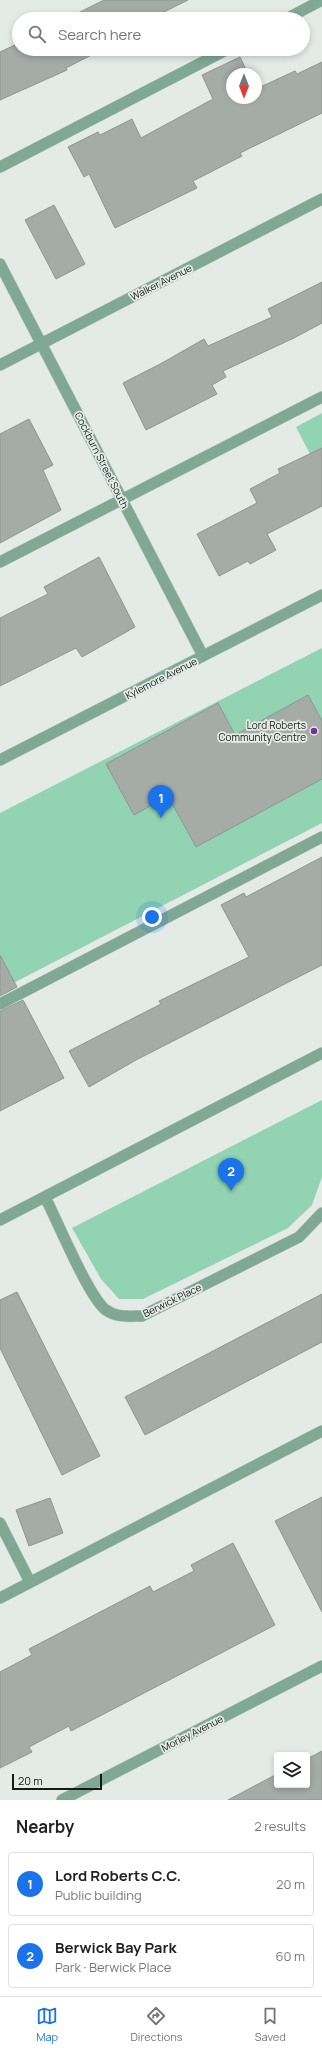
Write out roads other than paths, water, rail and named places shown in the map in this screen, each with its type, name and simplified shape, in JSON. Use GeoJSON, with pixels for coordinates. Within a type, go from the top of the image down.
{"type":"FeatureCollection","features":[{"type":"Feature","properties":{"kind":"street"},"geometry":{"type":"LineString","coordinates":[[299,12],[322,0]]}},
{"type":"Feature","properties":{"kind":"street"},"geometry":{"type":"LineString","coordinates":[[0,166],[214,56]]}},
{"type":"Feature","properties":{"kind":"street","name":"Walker Avenue"},"geometry":{"type":"LineString","coordinates":[[0,365],[322,199]]}},
{"type":"Feature","properties":{"kind":"street","name":"Cockburn Street South"},"geometry":{"type":"LineString","coordinates":[[0,264],[203,656]]}},
{"type":"Feature","properties":{"kind":"street"},"geometry":{"type":"LineString","coordinates":[[0,562],[322,397]]}},
{"type":"Feature","properties":{"kind":"street","name":"Kylemore Avenue"},"geometry":{"type":"LineString","coordinates":[[0,760],[322,595]]}},
{"type":"Feature","properties":{"kind":"street"},"geometry":{"type":"LineString","coordinates":[[0,1004],[322,837]]}},
{"type":"Feature","properties":{"kind":"street"},"geometry":{"type":"LineString","coordinates":[[0,1220],[322,1053]]}},
{"type":"Feature","properties":{"kind":"street","name":"Berwick Place"},"geometry":{"type":"LineString","coordinates":[[46,1197],[93,1296],[106,1310],[122,1317],[142,1316],[300,1237],[322,1213]]}},
{"type":"Feature","properties":{"kind":"street"},"geometry":{"type":"LineString","coordinates":[[0,1598],[322,1431]]}},
{"type":"Feature","properties":{"kind":"street"},"geometry":{"type":"LineString","coordinates":[[0,1523],[30,1582]]}},
{"type":"Feature","properties":{"kind":"street","name":"Morley Avenue"},"geometry":{"type":"LineString","coordinates":[[62,1800],[322,1666]]}},
{"type":"Feature","properties":{"kind":"place","name":"Lord Roberts Community Centre"},"geometry":{"type":"Point","coordinates":[314,731]}},
{"type":"Feature","properties":{"kind":"place","name":"Lord Roberts C.C."},"geometry":{"type":"Point","coordinates":[161,818]}},
{"type":"Feature","properties":{"kind":"place","name":"Berwick Bay Park"},"geometry":{"type":"Point","coordinates":[231,1191]}}]}
